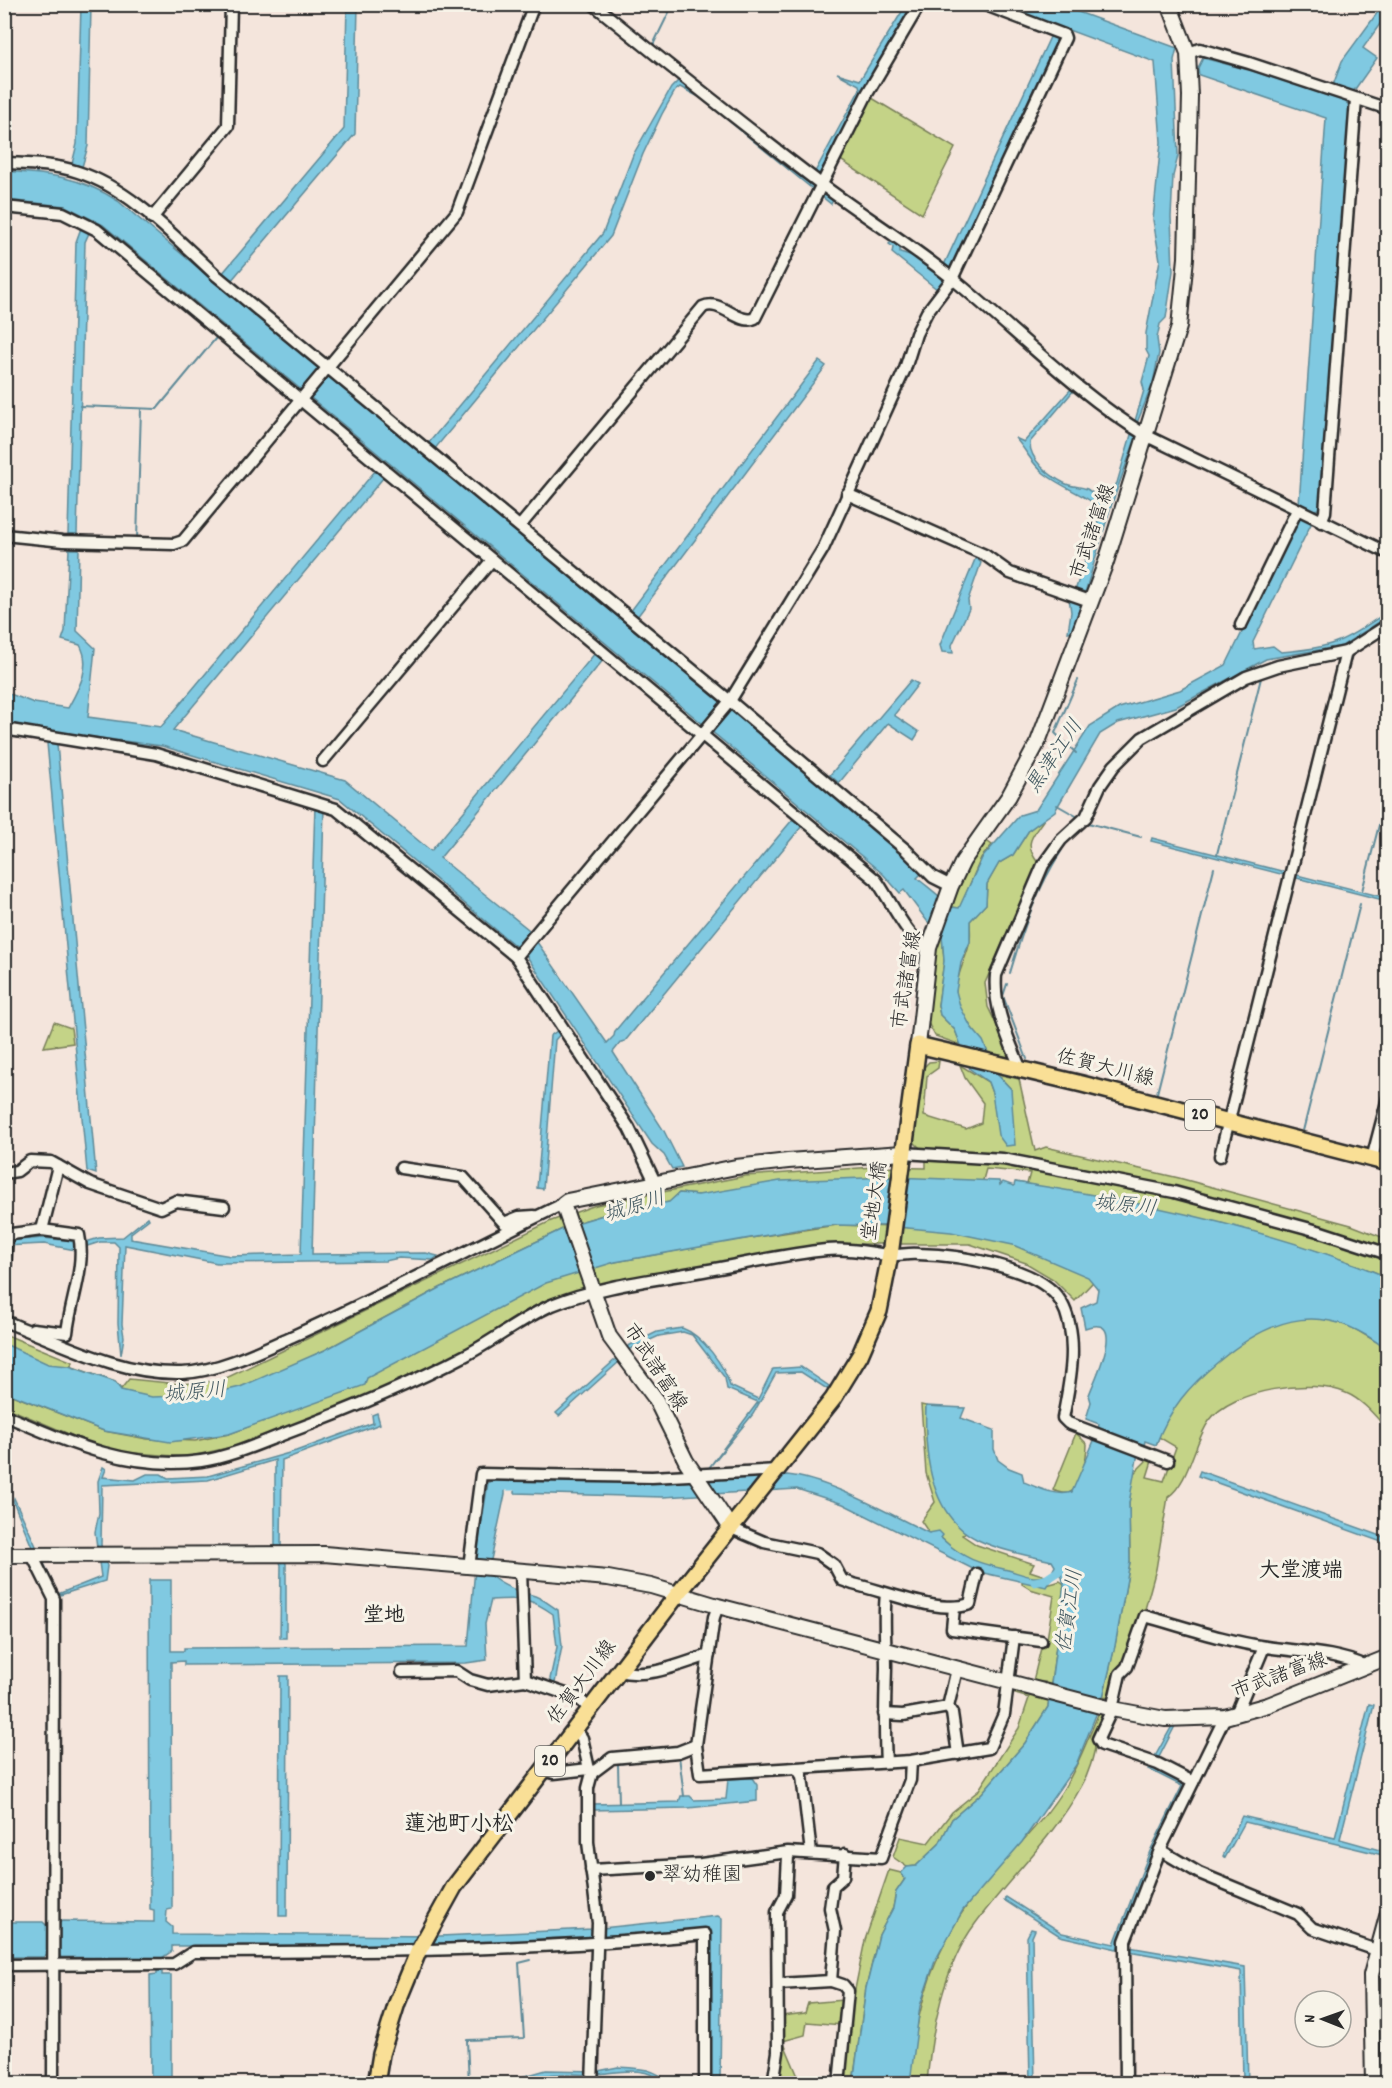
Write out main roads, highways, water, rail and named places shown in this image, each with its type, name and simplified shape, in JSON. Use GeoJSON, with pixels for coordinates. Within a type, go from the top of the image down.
{"type":"FeatureCollection","features":[{"type":"Feature","properties":{"kind":"main road","name":"市武諸富線"},"geometry":{"type":"LineString","coordinates":[[918,1045],[931,943],[949,891],[963,861],[1009,796],[1038,742],[1087,600],[1106,562],[1138,430],[1179,327],[1186,258],[1190,96],[1188,52],[1169,4]]}},
{"type":"Feature","properties":{"kind":"main road","name":"佐賀大川線"},"geometry":{"type":"LineString","coordinates":[[918,1045],[1388,1163]]}},
{"type":"Feature","properties":{"kind":"main road","name":"20"},"geometry":{"type":"LineString","coordinates":[[903,1153],[918,1045]]}},
{"type":"Feature","properties":{"kind":"main road","name":"市武諸富線"},"geometry":{"type":"LineString","coordinates":[[731,1528],[686,1461],[656,1398],[609,1336],[563,1206],[567,1201],[654,1182],[788,1161],[903,1153]]}},
{"type":"Feature","properties":{"kind":"main road","name":"堂地大橋"},"geometry":{"type":"LineString","coordinates":[[759,1494],[833,1399],[860,1355],[879,1311],[890,1255],[903,1153]]}},
{"type":"Feature","properties":{"kind":"main road","name":"佐賀大川線"},"geometry":{"type":"LineString","coordinates":[[376,2084],[381,2054],[397,2003],[418,1952],[454,1887],[618,1671],[759,1494]]}},
{"type":"Feature","properties":{"kind":"main road"},"geometry":{"type":"LineString","coordinates":[[4,1555],[324,1554],[608,1578],[678,1594]]}},
{"type":"Feature","properties":{"kind":"main road","name":"市武諸富線"},"geometry":{"type":"LineString","coordinates":[[678,1594],[1112,1709],[1184,1720],[1231,1716],[1268,1706],[1388,1658]]}},
{"type":"Feature","properties":{"kind":"main road"},"geometry":{"type":"LineString","coordinates":[[1373,2084],[1371,1975],[1383,1952],[1388,1913]]}},
{"type":"Feature","properties":{"kind":"water"},"geometry":{"type":"Polygon","coordinates":[[[81,5],[91,5],[88,146],[82,167],[72,164],[77,144],[81,5]]]}},
{"type":"Feature","properties":{"kind":"water"},"geometry":{"type":"Polygon","coordinates":[[[347,5],[358,5],[355,134],[231,281],[222,274],[344,129],[347,5]]]}},
{"type":"Feature","properties":{"kind":"water"},"geometry":{"type":"Polygon","coordinates":[[[906,5],[915,5],[877,64],[814,184],[834,198],[831,204],[699,97],[680,87],[675,91],[662,114],[643,154],[611,236],[433,451],[427,445],[603,233],[633,155],[671,88],[680,79],[810,181],[860,89],[859,85],[837,73],[860,80],[906,5]]]}},
{"type":"Feature","properties":{"kind":"water"},"geometry":{"type":"Polygon","coordinates":[[[1001,5],[1059,5],[1177,48],[1174,60],[1178,156],[1173,176],[1171,217],[1173,271],[1166,318],[1160,324],[1157,338],[1159,353],[1153,383],[1137,423],[1135,440],[1110,509],[1085,593],[1079,600],[1081,603],[1073,631],[1068,632],[1071,612],[1069,598],[1073,597],[1102,509],[1045,474],[1015,438],[1024,442],[1071,389],[1074,390],[1030,442],[1033,455],[1046,471],[1058,480],[1087,489],[1106,500],[1117,483],[1144,390],[1142,382],[1149,356],[1146,350],[1146,333],[1160,260],[1153,220],[1161,142],[1155,62],[1001,5]]]}},
{"type":"Feature","properties":{"kind":"water"},"geometry":{"type":"Polygon","coordinates":[[[1383,5],[1387,5],[1387,14],[1363,48],[1377,58],[1353,92],[1349,93],[1346,102],[1350,108],[1320,509],[1313,510],[1311,524],[1253,642],[1254,649],[1273,646],[1281,652],[1327,645],[1359,630],[1387,612],[1387,617],[1342,646],[1266,659],[1176,707],[1118,723],[1100,734],[1055,811],[1029,830],[1013,855],[999,863],[987,884],[986,904],[970,921],[970,942],[961,963],[956,991],[960,1006],[971,1027],[983,1041],[997,1074],[1011,1089],[1015,1145],[1006,1146],[998,1135],[992,1093],[988,1082],[970,1069],[955,1030],[940,1015],[938,1005],[944,961],[942,934],[927,921],[904,890],[900,893],[883,874],[103,225],[65,206],[5,200],[4,171],[36,173],[77,181],[118,201],[901,852],[922,873],[917,878],[951,907],[959,908],[982,858],[1020,815],[1036,810],[1090,726],[1119,708],[1180,690],[1226,665],[1299,516],[1303,506],[1299,504],[1326,118],[1199,75],[1198,68],[1203,58],[1253,71],[1329,96],[1342,61],[1383,5]]]}},
{"type":"Feature","properties":{"kind":"water"},"geometry":{"type":"Polygon","coordinates":[[[1051,35],[1058,38],[950,268],[944,265],[1051,35]]]}},
{"type":"Feature","properties":{"kind":"water"},"geometry":{"type":"Polygon","coordinates":[[[81,228],[89,233],[85,242],[77,534],[68,534],[76,242],[81,228]]]}},
{"type":"Feature","properties":{"kind":"water"},"geometry":{"type":"Polygon","coordinates":[[[893,240],[900,246],[900,252],[913,256],[945,278],[945,282],[938,290],[892,253],[893,247],[889,244],[893,240]]]}},
{"type":"Feature","properties":{"kind":"water"},"geometry":{"type":"Polygon","coordinates":[[[819,361],[826,366],[637,617],[630,612],[819,361]]]}},
{"type":"Feature","properties":{"kind":"water"},"geometry":{"type":"Polygon","coordinates":[[[375,471],[383,478],[173,730],[345,780],[431,851],[596,652],[604,659],[440,858],[528,929],[607,1043],[793,819],[802,826],[625,1041],[621,1042],[613,1052],[664,1131],[682,1167],[672,1169],[664,1155],[652,1144],[526,955],[340,799],[162,746],[54,732],[5,722],[5,692],[34,703],[68,708],[83,677],[85,661],[80,645],[62,640],[65,631],[69,549],[79,549],[77,631],[95,648],[88,717],[161,727],[375,471]]]}},
{"type":"Feature","properties":{"kind":"water"},"geometry":{"type":"Polygon","coordinates":[[[976,557],[981,563],[968,600],[969,609],[952,645],[953,653],[942,652],[940,645],[976,557]]]}},
{"type":"Feature","properties":{"kind":"water"},"geometry":{"type":"Polygon","coordinates":[[[911,680],[918,684],[894,715],[919,732],[914,740],[888,723],[839,783],[830,775],[911,680]]]}},
{"type":"Feature","properties":{"kind":"water"},"geometry":{"type":"Polygon","coordinates":[[[47,743],[57,744],[96,1174],[87,1171],[47,743]]]}},
{"type":"Feature","properties":{"kind":"water"},"geometry":{"type":"Polygon","coordinates":[[[315,805],[324,807],[312,1254],[426,1253],[438,1256],[433,1260],[399,1258],[385,1261],[217,1263],[125,1245],[122,1324],[124,1337],[121,1355],[118,1323],[119,1247],[114,1242],[100,1242],[75,1250],[44,1244],[5,1246],[5,1241],[43,1238],[86,1242],[99,1238],[123,1237],[148,1217],[149,1219],[131,1233],[131,1239],[231,1256],[301,1254],[315,805]]]}},
{"type":"Feature","properties":{"kind":"water"},"geometry":{"type":"Polygon","coordinates":[[[1152,838],[1387,898],[1387,901],[1151,841],[1152,838]]]}},
{"type":"Feature","properties":{"kind":"water"},"geometry":{"type":"Polygon","coordinates":[[[560,1029],[562,1032],[555,1040],[543,1189],[537,1188],[550,1036],[560,1029]]]}},
{"type":"Feature","properties":{"kind":"water","name":"城原川"},"geometry":{"type":"Polygon","coordinates":[[[893,1177],[999,1181],[1000,1185],[1003,1182],[1014,1186],[1015,1182],[1061,1189],[1156,1208],[1252,1231],[1344,1260],[1387,1277],[1387,1350],[1365,1334],[1343,1324],[1322,1320],[1301,1320],[1280,1324],[1239,1346],[1208,1371],[1181,1399],[1167,1420],[1156,1445],[1145,1441],[1144,1445],[1098,1431],[1099,1424],[1086,1419],[1091,1402],[1089,1395],[1101,1364],[1107,1339],[1105,1330],[1098,1326],[1085,1328],[1081,1308],[1096,1301],[1098,1289],[1088,1277],[1013,1245],[951,1232],[887,1226],[837,1225],[807,1228],[615,1262],[546,1283],[367,1378],[365,1385],[229,1434],[170,1442],[104,1431],[5,1392],[5,1344],[48,1364],[69,1366],[115,1382],[121,1390],[152,1397],[206,1395],[240,1387],[325,1350],[440,1288],[573,1224],[610,1213],[669,1202],[679,1193],[698,1195],[780,1181],[893,1177]]]}},
{"type":"Feature","properties":{"kind":"water"},"geometry":{"type":"Polygon","coordinates":[[[682,1328],[697,1337],[712,1352],[730,1386],[758,1399],[773,1369],[801,1367],[829,1386],[827,1389],[801,1372],[776,1373],[753,1414],[708,1469],[758,1402],[727,1389],[725,1378],[692,1335],[683,1332],[659,1336],[628,1350],[624,1348],[657,1332],[682,1328]]]}},
{"type":"Feature","properties":{"kind":"water"},"geometry":{"type":"Polygon","coordinates":[[[617,1358],[620,1361],[559,1416],[556,1413],[617,1358]]]}},
{"type":"Feature","properties":{"kind":"water","name":"佐賀江川"},"geometry":{"type":"Polygon","coordinates":[[[926,1406],[965,1408],[961,1418],[994,1430],[994,1449],[998,1460],[1022,1473],[1024,1482],[1054,1493],[1072,1492],[1096,1436],[1138,1453],[1129,1503],[1130,1562],[1103,1697],[1076,1765],[1022,1842],[963,1910],[935,1961],[920,2006],[910,2083],[853,2084],[866,1988],[879,1935],[893,1908],[896,1892],[905,1879],[901,1873],[907,1867],[916,1866],[939,1844],[952,1819],[982,1793],[1025,1743],[1048,1707],[1064,1584],[1061,1574],[1057,1576],[1053,1570],[1055,1566],[1052,1561],[986,1544],[962,1529],[949,1516],[939,1499],[929,1463],[926,1443],[926,1406]]]}},
{"type":"Feature","properties":{"kind":"water"},"geometry":{"type":"Polygon","coordinates":[[[377,1413],[380,1424],[282,1460],[281,1547],[286,1564],[286,1638],[280,1638],[281,1565],[275,1548],[275,1460],[208,1480],[102,1485],[101,1545],[107,1566],[105,1581],[57,1596],[32,1547],[13,1501],[14,1498],[58,1594],[101,1577],[95,1532],[99,1513],[98,1481],[103,1467],[106,1469],[103,1477],[135,1480],[147,1474],[161,1474],[168,1478],[208,1476],[296,1451],[373,1423],[372,1415],[377,1413]]]}},
{"type":"Feature","properties":{"kind":"water"},"geometry":{"type":"Polygon","coordinates":[[[1200,1471],[1387,1538],[1387,1544],[1198,1476],[1200,1471]]]}},
{"type":"Feature","properties":{"kind":"water"},"geometry":{"type":"Polygon","coordinates":[[[787,1475],[840,1490],[929,1533],[939,1531],[943,1535],[941,1538],[972,1560],[1026,1576],[1045,1576],[1049,1582],[1046,1587],[979,1572],[843,1504],[797,1489],[663,1497],[515,1493],[516,1479],[663,1483],[787,1475]]]}},
{"type":"Feature","properties":{"kind":"water"},"geometry":{"type":"Polygon","coordinates":[[[494,1478],[505,1478],[505,1494],[488,1574],[509,1587],[539,1597],[558,1610],[562,1646],[555,1683],[552,1683],[550,1679],[557,1647],[553,1614],[530,1601],[517,1599],[491,1600],[485,1624],[487,1660],[466,1663],[184,1665],[184,1661],[171,1662],[172,1909],[167,1910],[166,1922],[172,1927],[172,1934],[440,1936],[592,1929],[718,1916],[722,1919],[720,2083],[709,2083],[711,1930],[708,1928],[592,1939],[436,1945],[172,1946],[172,1951],[162,1958],[162,1975],[171,1975],[171,2084],[151,2083],[150,1975],[157,1974],[157,1958],[61,1957],[58,1954],[47,1954],[43,1957],[5,1957],[5,1922],[43,1922],[47,1926],[57,1925],[62,1921],[154,1922],[154,1910],[150,1909],[149,1580],[171,1580],[171,1651],[184,1651],[184,1648],[468,1646],[476,1558],[488,1483],[494,1478]]]}},
{"type":"Feature","properties":{"kind":"water"},"geometry":{"type":"Polygon","coordinates":[[[280,1676],[288,1676],[287,1916],[279,1916],[280,1676]]]}},
{"type":"Feature","properties":{"kind":"water"},"geometry":{"type":"Polygon","coordinates":[[[1369,1704],[1374,1705],[1340,1839],[1387,1852],[1387,1856],[1245,1822],[1225,1858],[1223,1856],[1242,1816],[1335,1838],[1369,1704]]]}},
{"type":"Feature","properties":{"kind":"water"},"geometry":{"type":"Polygon","coordinates":[[[1172,1726],[1175,1726],[1154,1767],[1187,1784],[1154,1853],[1117,1949],[1060,1936],[1004,1900],[1006,1897],[1062,1933],[1114,1944],[1150,1851],[1182,1786],[1148,1769],[1172,1726]]]}},
{"type":"Feature","properties":{"kind":"water"},"geometry":{"type":"Polygon","coordinates":[[[752,1778],[757,1785],[757,1801],[688,1808],[593,1810],[593,1804],[679,1802],[681,1796],[690,1796],[694,1800],[726,1799],[728,1779],[752,1778]]]}},
{"type":"Feature","properties":{"kind":"water"},"geometry":{"type":"Polygon","coordinates":[[[1031,1929],[1035,1930],[1032,1937],[1035,2084],[1030,2083],[1027,1937],[1031,1929]]]}},
{"type":"Feature","properties":{"kind":"water"},"geometry":{"type":"Polygon","coordinates":[[[1129,1947],[1245,1967],[1248,2083],[1243,2083],[1241,1971],[1129,1951],[1129,1947]]]}},
{"type":"Feature","properties":{"kind":"water"},"geometry":{"type":"Polygon","coordinates":[[[618,2067],[652,2072],[669,2083],[664,2083],[649,2074],[624,2071],[593,2075],[552,2074],[497,2084],[546,2070],[598,2071],[618,2067]]]}},
{"type":"Feature","properties":{"kind":"waterway"},"geometry":{"type":"LineString","coordinates":[[652,47],[673,4]]}},
{"type":"Feature","properties":{"kind":"waterway"},"geometry":{"type":"LineString","coordinates":[[80,406],[157,409],[216,338]]}},
{"type":"Feature","properties":{"kind":"waterway"},"geometry":{"type":"LineString","coordinates":[[137,539],[141,409]]}},
{"type":"Feature","properties":{"kind":"waterway"},"geometry":{"type":"LineString","coordinates":[[1217,854],[1261,678]]}},
{"type":"Feature","properties":{"kind":"waterway","name":"黒津江川"},"geometry":{"type":"LineString","coordinates":[[1076,753],[1055,733],[1078,680]]}},
{"type":"Feature","properties":{"kind":"waterway"},"geometry":{"type":"LineString","coordinates":[[1362,891],[1388,790]]}},
{"type":"Feature","properties":{"kind":"waterway"},"geometry":{"type":"LineString","coordinates":[[1057,805],[1078,817]]}},
{"type":"Feature","properties":{"kind":"waterway"},"geometry":{"type":"LineString","coordinates":[[1081,828],[1088,823],[1141,837]]}},
{"type":"Feature","properties":{"kind":"waterway"},"geometry":{"type":"LineString","coordinates":[[1010,973],[1032,909],[1045,879],[1062,850]]}},
{"type":"Feature","properties":{"kind":"waterway"},"geometry":{"type":"LineString","coordinates":[[1157,1093],[1214,868]]}},
{"type":"Feature","properties":{"kind":"waterway"},"geometry":{"type":"LineString","coordinates":[[1303,1131],[1360,904]]}},
{"type":"Feature","properties":{"kind":"waterway"},"geometry":{"type":"LineString","coordinates":[[1007,984],[1003,996],[1027,1059]]}},
{"type":"Feature","properties":{"kind":"waterway"},"geometry":{"type":"LineString","coordinates":[[496,1489],[496,1486],[527,1486]]}},
{"type":"Feature","properties":{"kind":"waterway","name":"佐賀江川"},"geometry":{"type":"LineString","coordinates":[[1035,1582],[1047,1579],[1065,1567]]}},
{"type":"Feature","properties":{"kind":"waterway"},"geometry":{"type":"LineString","coordinates":[[679,1756],[684,1796]]}},
{"type":"Feature","properties":{"kind":"waterway"},"geometry":{"type":"LineString","coordinates":[[619,1803],[618,1764],[641,1761]]}},
{"type":"Feature","properties":{"kind":"waterway"},"geometry":{"type":"LineString","coordinates":[[469,2084],[467,2040],[524,2038],[519,1963],[531,1960]]}},
{"type":"Feature","properties":{"kind":"waterway"},"geometry":{"type":"LineString","coordinates":[[542,2079],[543,2084]]}},
{"type":"Feature","properties":{"kind":"place","name":"翠幼稚園"},"geometry":{"type":"Point","coordinates":[650,1876]}},
{"type":"Feature","properties":{"kind":"district","name":"大堂渡端"},"geometry":{"type":"Point","coordinates":[1301,1572]}},
{"type":"Feature","properties":{"kind":"district","name":"堂地"},"geometry":{"type":"Point","coordinates":[384,1617]}},
{"type":"Feature","properties":{"kind":"district","name":"蓮池町小松"},"geometry":{"type":"Point","coordinates":[459,1825]}}]}
